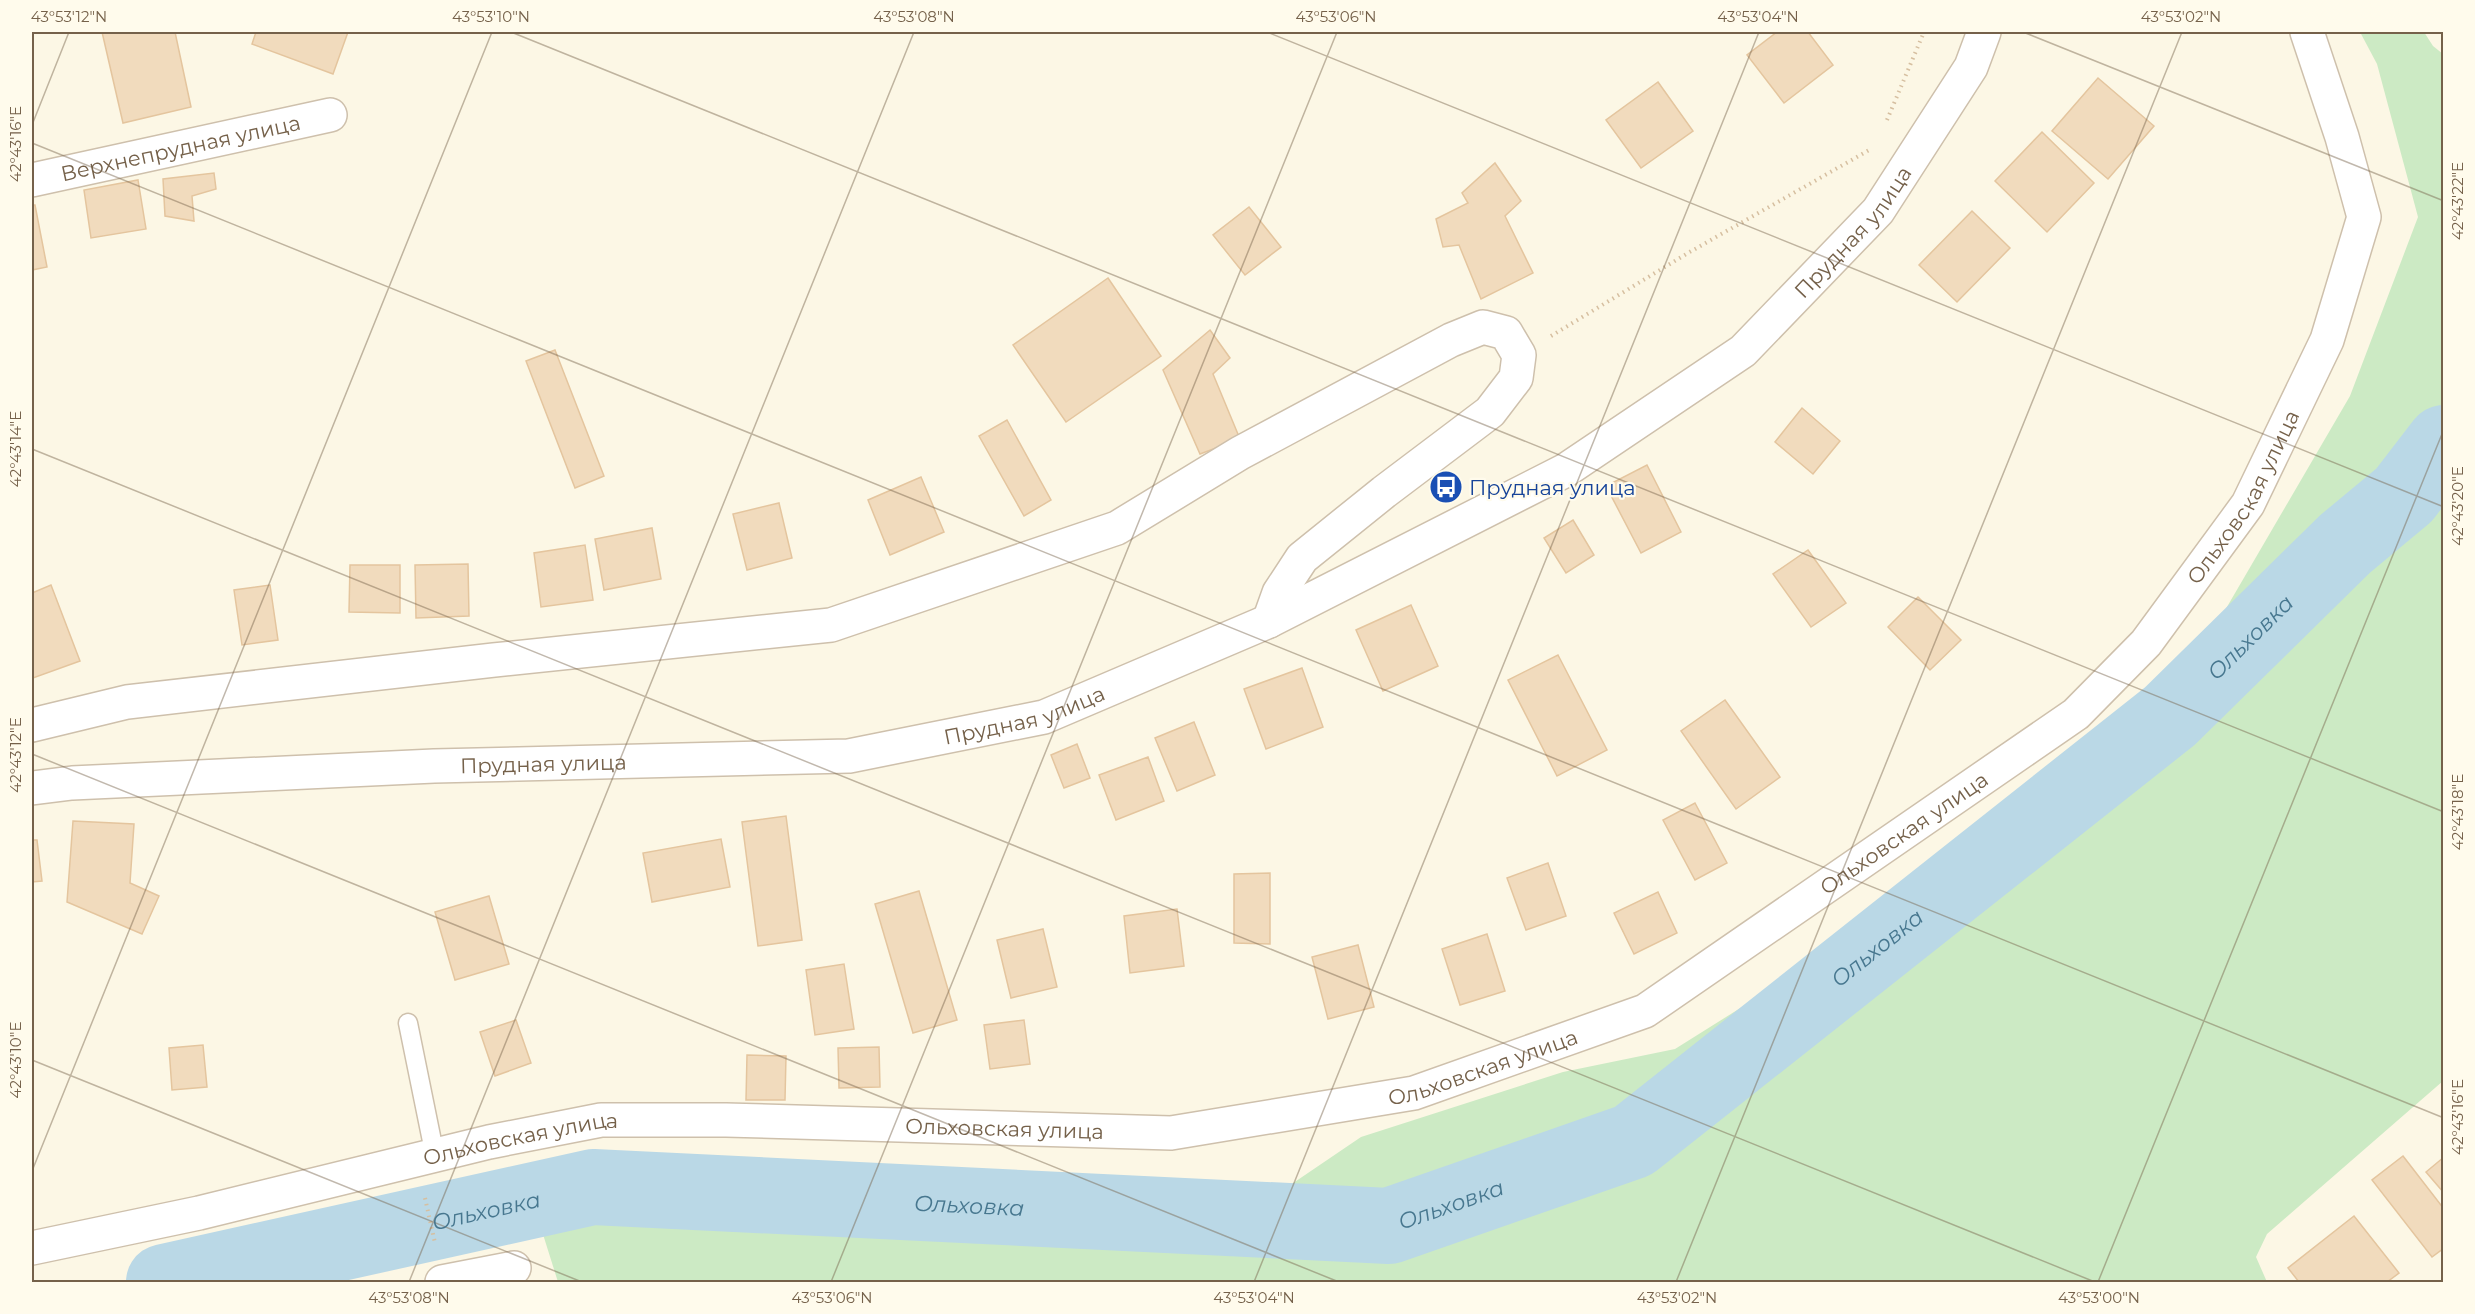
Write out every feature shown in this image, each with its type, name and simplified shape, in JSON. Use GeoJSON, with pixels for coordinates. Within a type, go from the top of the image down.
{"type":"FeatureCollection","features":[{"type":"Feature","properties":{"kind":"street","name":"Прудная улица"},"geometry":{"type":"LineString","coordinates":[[32,788],[72,783],[434,766],[849,756],[1044,717],[1269,621],[1566,470],[1743,351],[1878,212],[1971,67],[1984,32]]}},
{"type":"Feature","properties":{"kind":"street","name":"Ольховская улица"},"geometry":{"type":"LineString","coordinates":[[32,1248],[199,1213],[426,1158],[601,1120],[726,1120],[1172,1133],[1414,1093],[1645,1011],[2076,714],[2146,643],[2248,504],[2327,340],[2364,218],[2342,137],[2307,32]]}},
{"type":"Feature","properties":{"kind":"street","name":"Верхнепрудная улица"},"geometry":{"type":"LineString","coordinates":[[32,180],[330,115]]}},
{"type":"Feature","properties":{"kind":"street"},"geometry":{"type":"LineString","coordinates":[[32,725],[127,702],[483,661],[831,626],[1117,528],[1240,453],[1451,340],[1484,327],[1506,333],[1519,355],[1516,378],[1490,412],[1384,492],[1302,558],[1279,593],[1269,621]]}},
{"type":"Feature","properties":{"kind":"street"},"geometry":{"type":"LineString","coordinates":[[442,1282],[514,1268]]}},
{"type":"Feature","properties":{"kind":"lane"},"geometry":{"type":"LineString","coordinates":[[408,1023],[426,1158]]}},
{"type":"Feature","properties":{"kind":"path"},"geometry":{"type":"LineString","coordinates":[[1885,125],[1924,32]]}},
{"type":"Feature","properties":{"kind":"path"},"geometry":{"type":"LineString","coordinates":[[1519,355],[1688,253],[1877,146]]}},
{"type":"Feature","properties":{"kind":"path"},"geometry":{"type":"LineString","coordinates":[[426,1158],[442,1282]]}},
{"type":"Feature","properties":{"kind":"green space"},"geometry":{"type":"Polygon","coordinates":[[[2360,32],[2424,32],[2433,46],[2443,54],[2443,1081],[2267,1234],[2256,1257],[2267,1282],[558,1282],[541,1228],[537,1172],[612,1163],[858,1165],[1107,1176],[1268,1200],[1361,1137],[1563,1072],[1675,1049],[1793,975],[1856,985],[2216,697],[2210,636],[2350,396],[2418,217],[2377,64],[2360,32]]]}},
{"type":"Feature","properties":{"kind":"building"},"geometry":{"type":"Polygon","coordinates":[[[102,32],[175,32],[191,107],[123,123],[102,32]]]}},
{"type":"Feature","properties":{"kind":"building"},"geometry":{"type":"Polygon","coordinates":[[[256,32],[348,32],[333,74],[252,44],[256,32]]]}},
{"type":"Feature","properties":{"kind":"building"},"geometry":{"type":"Polygon","coordinates":[[[1777,32],[1808,32],[1833,65],[1784,103],[1747,55],[1777,32]]]}},
{"type":"Feature","properties":{"kind":"building"},"geometry":{"type":"Polygon","coordinates":[[[2098,78],[2154,126],[2108,179],[2052,131],[2098,78]]]}},
{"type":"Feature","properties":{"kind":"building"},"geometry":{"type":"Polygon","coordinates":[[[1658,82],[1693,131],[1641,168],[1606,120],[1658,82]]]}},
{"type":"Feature","properties":{"kind":"building"},"geometry":{"type":"Polygon","coordinates":[[[2042,132],[2094,183],[2047,232],[1995,181],[2042,132]]]}},
{"type":"Feature","properties":{"kind":"building"},"geometry":{"type":"Polygon","coordinates":[[[1495,163],[1521,201],[1505,216],[1533,273],[1481,299],[1459,245],[1443,247],[1436,219],[1468,203],[1462,193],[1495,163]]]}},
{"type":"Feature","properties":{"kind":"building"},"geometry":{"type":"Polygon","coordinates":[[[214,173],[216,189],[192,196],[194,221],[165,216],[163,179],[214,173]]]}},
{"type":"Feature","properties":{"kind":"building"},"geometry":{"type":"Polygon","coordinates":[[[138,180],[146,229],[91,238],[84,190],[138,180]]]}},
{"type":"Feature","properties":{"kind":"building"},"geometry":{"type":"Polygon","coordinates":[[[32,205],[35,205],[47,267],[32,270],[32,205]]]}},
{"type":"Feature","properties":{"kind":"building"},"geometry":{"type":"Polygon","coordinates":[[[1249,207],[1281,247],[1245,275],[1213,235],[1249,207]]]}},
{"type":"Feature","properties":{"kind":"building"},"geometry":{"type":"Polygon","coordinates":[[[1972,211],[2010,248],[1957,302],[1919,265],[1972,211]]]}},
{"type":"Feature","properties":{"kind":"building"},"geometry":{"type":"Polygon","coordinates":[[[1108,278],[1161,356],[1066,422],[1013,345],[1108,278]]]}},
{"type":"Feature","properties":{"kind":"building"},"geometry":{"type":"Polygon","coordinates":[[[1210,330],[1230,358],[1213,374],[1240,439],[1200,454],[1163,370],[1210,330]]]}},
{"type":"Feature","properties":{"kind":"building"},"geometry":{"type":"Polygon","coordinates":[[[555,350],[604,476],[575,488],[526,361],[555,350]]]}},
{"type":"Feature","properties":{"kind":"building"},"geometry":{"type":"Polygon","coordinates":[[[1802,408],[1840,441],[1813,474],[1775,442],[1802,408]]]}},
{"type":"Feature","properties":{"kind":"building"},"geometry":{"type":"Polygon","coordinates":[[[1007,420],[1051,500],[1024,516],[979,436],[1007,420]]]}},
{"type":"Feature","properties":{"kind":"building"},"geometry":{"type":"Polygon","coordinates":[[[1647,465],[1681,532],[1641,553],[1606,486],[1647,465]]]}},
{"type":"Feature","properties":{"kind":"building"},"geometry":{"type":"Polygon","coordinates":[[[921,477],[944,532],[890,555],[868,500],[921,477]]]}},
{"type":"Feature","properties":{"kind":"building"},"geometry":{"type":"Polygon","coordinates":[[[779,503],[792,558],[747,570],[733,514],[779,503]]]}},
{"type":"Feature","properties":{"kind":"building"},"geometry":{"type":"Polygon","coordinates":[[[1573,520],[1594,555],[1566,573],[1544,538],[1573,520]]]}},
{"type":"Feature","properties":{"kind":"building"},"geometry":{"type":"Polygon","coordinates":[[[652,528],[661,579],[604,590],[595,539],[652,528]]]}},
{"type":"Feature","properties":{"kind":"building"},"geometry":{"type":"Polygon","coordinates":[[[585,545],[593,600],[541,607],[534,553],[585,545]]]}},
{"type":"Feature","properties":{"kind":"building"},"geometry":{"type":"Polygon","coordinates":[[[1808,550],[1846,603],[1811,627],[1773,574],[1808,550]]]}},
{"type":"Feature","properties":{"kind":"building"},"geometry":{"type":"Polygon","coordinates":[[[468,564],[469,616],[416,618],[415,565],[468,564]]]}},
{"type":"Feature","properties":{"kind":"building"},"geometry":{"type":"Polygon","coordinates":[[[350,565],[400,565],[400,613],[349,612],[350,565]]]}},
{"type":"Feature","properties":{"kind":"building"},"geometry":{"type":"Polygon","coordinates":[[[51,585],[80,661],[33,678],[32,593],[51,585]]]}},
{"type":"Feature","properties":{"kind":"building"},"geometry":{"type":"Polygon","coordinates":[[[270,585],[278,640],[242,645],[234,590],[270,585]]]}},
{"type":"Feature","properties":{"kind":"building"},"geometry":{"type":"Polygon","coordinates":[[[1918,597],[1961,640],[1930,670],[1888,627],[1918,597]]]}},
{"type":"Feature","properties":{"kind":"building"},"geometry":{"type":"Polygon","coordinates":[[[1411,605],[1438,666],[1383,691],[1356,630],[1411,605]]]}},
{"type":"Feature","properties":{"kind":"building"},"geometry":{"type":"Polygon","coordinates":[[[1558,655],[1607,750],[1557,776],[1508,680],[1558,655]]]}},
{"type":"Feature","properties":{"kind":"building"},"geometry":{"type":"Polygon","coordinates":[[[1302,668],[1323,727],[1266,749],[1244,689],[1302,668]]]}},
{"type":"Feature","properties":{"kind":"building"},"geometry":{"type":"Polygon","coordinates":[[[1725,700],[1780,777],[1736,809],[1681,731],[1725,700]]]}},
{"type":"Feature","properties":{"kind":"building"},"geometry":{"type":"Polygon","coordinates":[[[1194,722],[1215,775],[1177,791],[1155,738],[1194,722]]]}},
{"type":"Feature","properties":{"kind":"building"},"geometry":{"type":"Polygon","coordinates":[[[1077,744],[1090,778],[1064,788],[1051,755],[1077,744]]]}},
{"type":"Feature","properties":{"kind":"building"},"geometry":{"type":"Polygon","coordinates":[[[1148,757],[1164,801],[1116,820],[1099,775],[1148,757]]]}},
{"type":"Feature","properties":{"kind":"building"},"geometry":{"type":"Polygon","coordinates":[[[1695,803],[1727,863],[1695,880],[1663,820],[1695,803]]]}},
{"type":"Feature","properties":{"kind":"building"},"geometry":{"type":"Polygon","coordinates":[[[786,816],[802,940],[758,946],[742,822],[786,816]]]}},
{"type":"Feature","properties":{"kind":"building"},"geometry":{"type":"Polygon","coordinates":[[[73,821],[134,824],[130,883],[159,896],[142,934],[67,902],[73,821]]]}},
{"type":"Feature","properties":{"kind":"building"},"geometry":{"type":"Polygon","coordinates":[[[721,839],[730,887],[652,902],[643,853],[721,839]]]}},
{"type":"Feature","properties":{"kind":"building"},"geometry":{"type":"Polygon","coordinates":[[[32,840],[37,840],[42,881],[32,882],[32,840]]]}},
{"type":"Feature","properties":{"kind":"building"},"geometry":{"type":"Polygon","coordinates":[[[1548,863],[1566,916],[1526,930],[1507,878],[1548,863]]]}},
{"type":"Feature","properties":{"kind":"building"},"geometry":{"type":"Polygon","coordinates":[[[1270,873],[1270,944],[1234,943],[1234,874],[1270,873]]]}},
{"type":"Feature","properties":{"kind":"building"},"geometry":{"type":"Polygon","coordinates":[[[919,891],[957,1020],[913,1033],[875,904],[919,891]]]}},
{"type":"Feature","properties":{"kind":"building"},"geometry":{"type":"Polygon","coordinates":[[[1658,892],[1677,933],[1634,954],[1614,913],[1658,892]]]}},
{"type":"Feature","properties":{"kind":"building"},"geometry":{"type":"Polygon","coordinates":[[[489,896],[509,964],[455,980],[435,912],[489,896]]]}},
{"type":"Feature","properties":{"kind":"building"},"geometry":{"type":"Polygon","coordinates":[[[1177,909],[1184,966],[1130,973],[1124,916],[1177,909]]]}},
{"type":"Feature","properties":{"kind":"building"},"geometry":{"type":"Polygon","coordinates":[[[1043,929],[1057,987],[1011,998],[997,940],[1043,929]]]}},
{"type":"Feature","properties":{"kind":"building"},"geometry":{"type":"Polygon","coordinates":[[[1487,934],[1505,991],[1460,1005],[1442,949],[1487,934]]]}},
{"type":"Feature","properties":{"kind":"building"},"geometry":{"type":"Polygon","coordinates":[[[1358,945],[1374,1007],[1328,1019],[1312,957],[1358,945]]]}},
{"type":"Feature","properties":{"kind":"building"},"geometry":{"type":"Polygon","coordinates":[[[844,964],[854,1029],[815,1035],[806,970],[844,964]]]}},
{"type":"Feature","properties":{"kind":"building"},"geometry":{"type":"Polygon","coordinates":[[[516,1020],[531,1063],[495,1076],[480,1032],[516,1020]]]}},
{"type":"Feature","properties":{"kind":"building"},"geometry":{"type":"Polygon","coordinates":[[[1024,1020],[1030,1064],[990,1069],[984,1025],[1024,1020]]]}},
{"type":"Feature","properties":{"kind":"building"},"geometry":{"type":"Polygon","coordinates":[[[203,1045],[207,1087],[172,1090],[169,1048],[203,1045]]]}},
{"type":"Feature","properties":{"kind":"building"},"geometry":{"type":"Polygon","coordinates":[[[879,1047],[880,1087],[839,1088],[838,1048],[879,1047]]]}},
{"type":"Feature","properties":{"kind":"building"},"geometry":{"type":"Polygon","coordinates":[[[747,1055],[786,1056],[785,1100],[746,1100],[747,1055]]]}},
{"type":"Feature","properties":{"kind":"building"},"geometry":{"type":"Polygon","coordinates":[[[2403,1156],[2444,1209],[2444,1248],[2432,1257],[2372,1180],[2403,1156]]]}},
{"type":"Feature","properties":{"kind":"building"},"geometry":{"type":"Polygon","coordinates":[[[2444,1157],[2444,1193],[2426,1172],[2444,1157]]]}},
{"type":"Feature","properties":{"kind":"building"},"geometry":{"type":"Polygon","coordinates":[[[2354,1216],[2399,1273],[2387,1282],[2299,1282],[2288,1268],[2354,1216]]]}},
{"type":"Feature","properties":{"kind":"waterway","name":"Ольховка"},"geometry":{"type":"LineString","coordinates":[[164,1282],[593,1187],[1389,1226],[1633,1141],[2170,716],[2345,544],[2404,495],[2444,443]]}},
{"type":"Feature","properties":{"kind":"place","name":"Прудная улица"},"geometry":{"type":"Point","coordinates":[1446,487]}}]}
